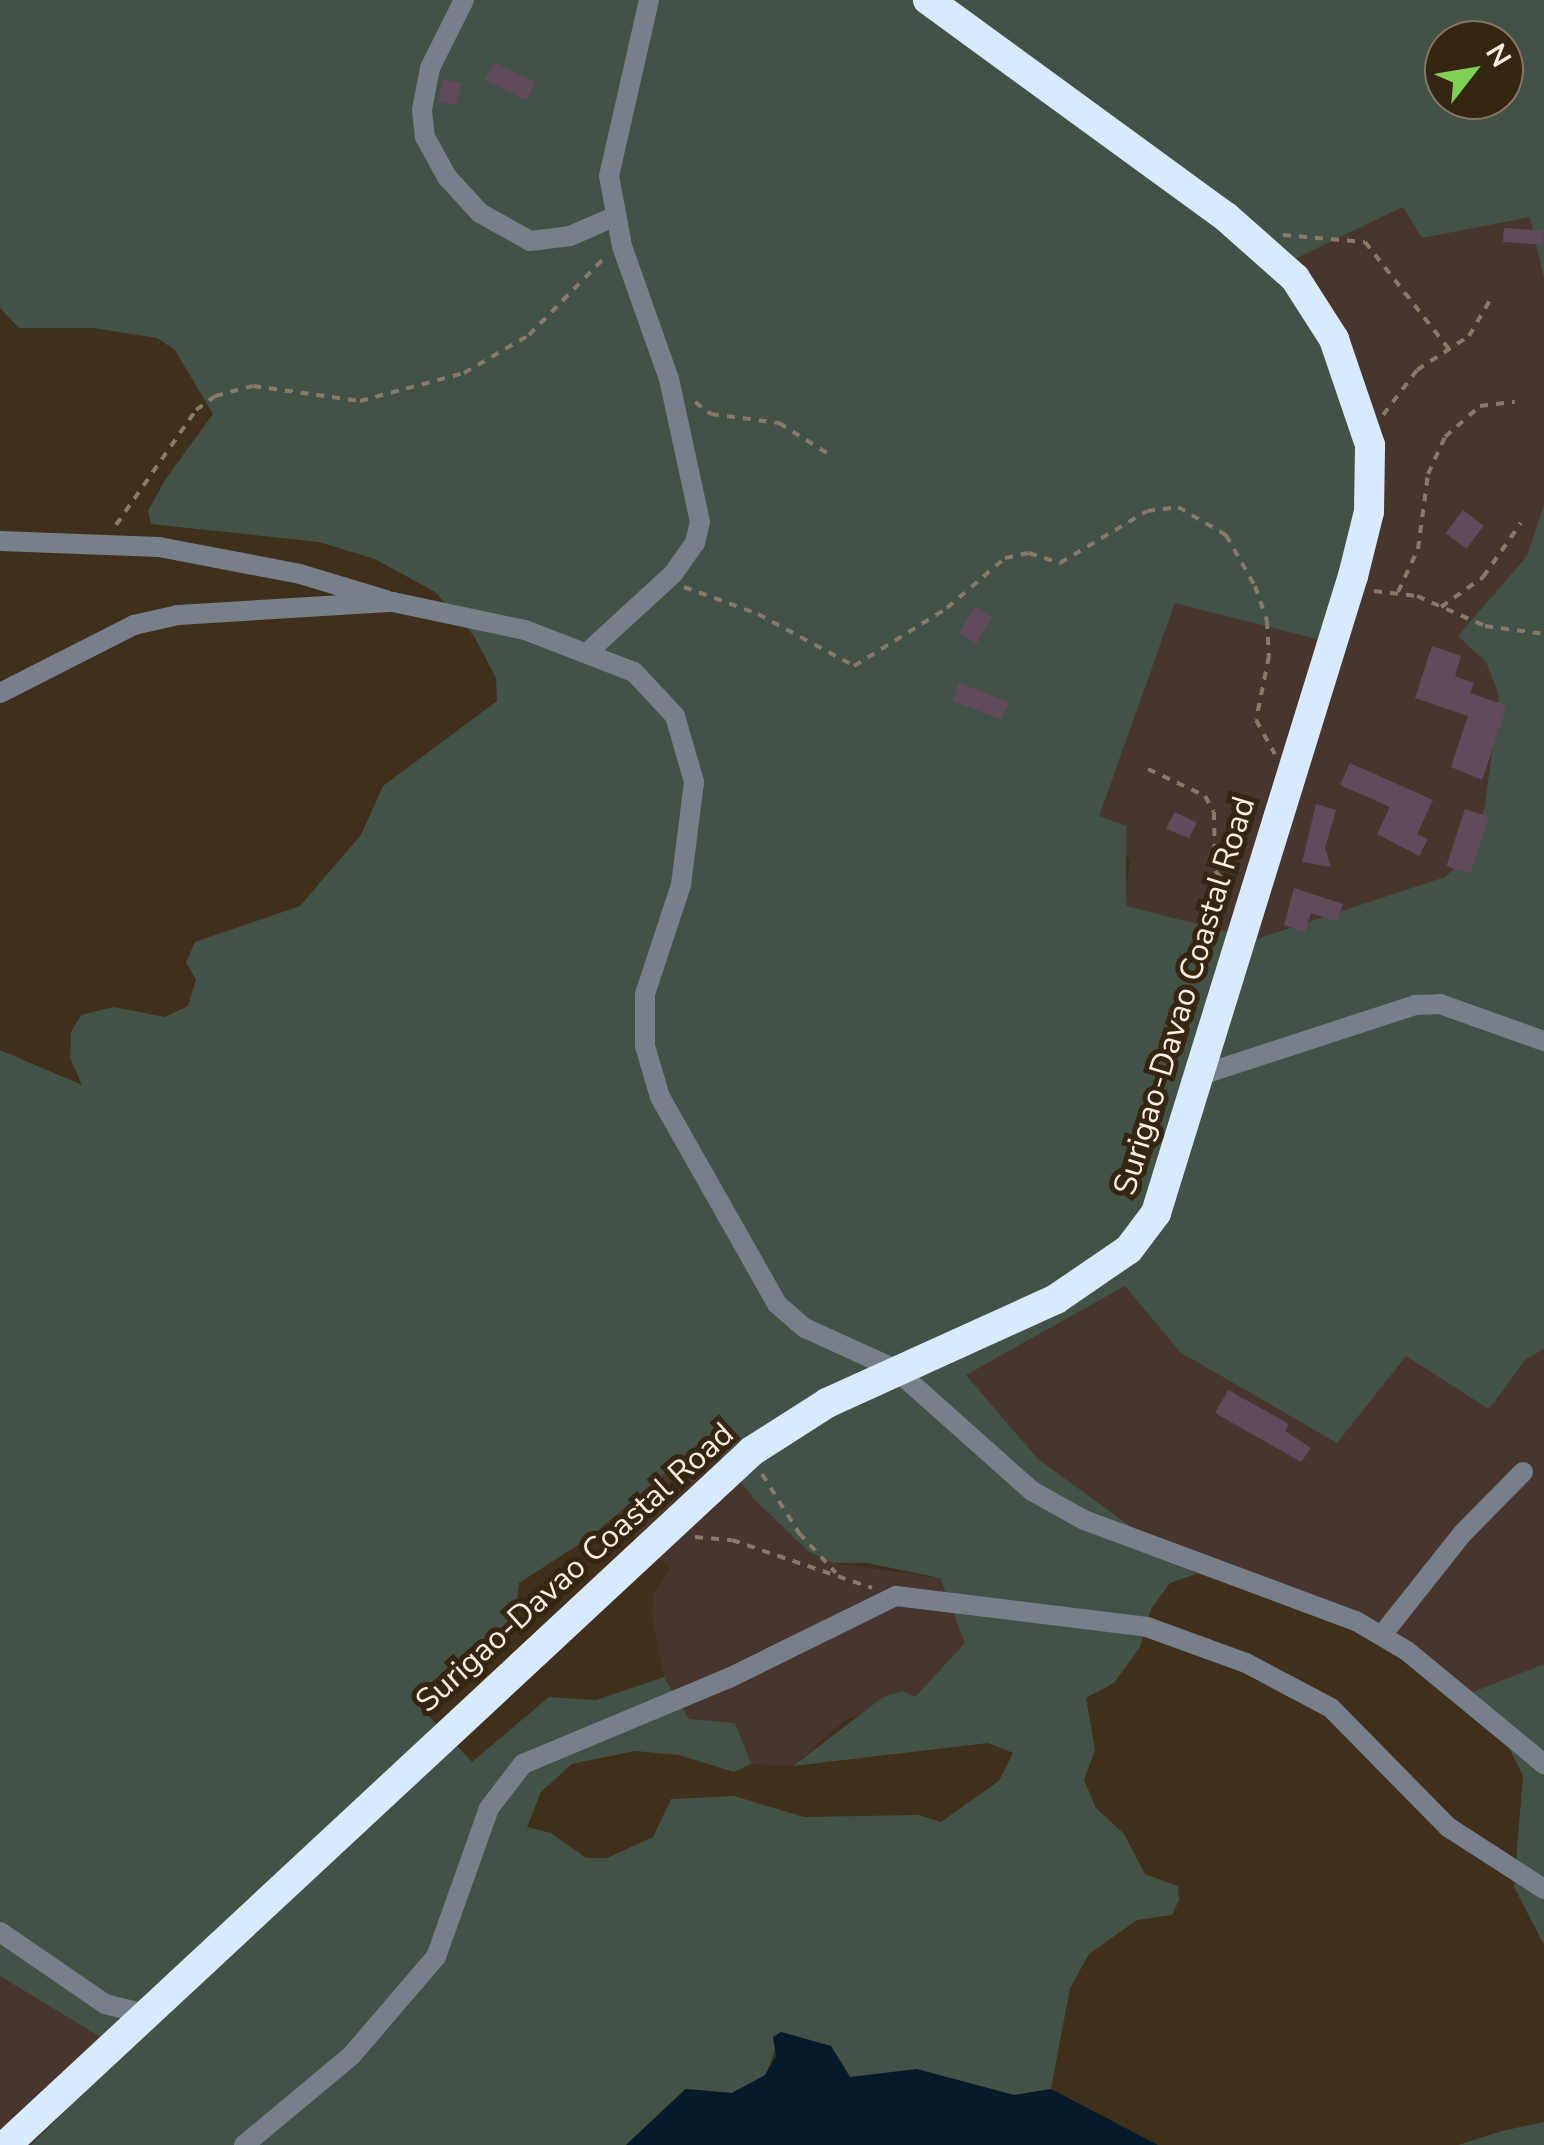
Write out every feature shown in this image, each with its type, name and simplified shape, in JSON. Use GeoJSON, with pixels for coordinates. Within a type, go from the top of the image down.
{"type":"FeatureCollection","features":[{"type":"Feature","properties":{"kind":"highway","name":"Surigao-Davao Coastal Road"},"geometry":{"type":"LineString","coordinates":[[6,2145],[752,1451],[895,1369],[1056,1299],[1129,1249],[1166,1186],[1351,584],[1369,512],[1368,435],[1357,392],[1314,303],[1248,235],[928,0]]}},
{"type":"Feature","properties":{"kind":"street"},"geometry":{"type":"LineString","coordinates":[[464,0],[430,68],[422,110],[425,137],[447,177],[488,220],[530,241],[570,236],[614,217]]}},
{"type":"Feature","properties":{"kind":"street"},"geometry":{"type":"LineString","coordinates":[[590,650],[685,560],[700,522],[669,379],[614,217],[613,142],[648,0]]}},
{"type":"Feature","properties":{"kind":"street"},"geometry":{"type":"LineString","coordinates":[[0,540],[103,542],[300,574],[393,602],[590,650],[634,672],[658,693],[688,746],[694,782],[682,885],[645,994],[645,1046],[660,1097],[777,1304],[805,1328],[895,1369],[987,1457],[1071,1513],[1334,1610],[1382,1634],[1544,1764]]}},
{"type":"Feature","properties":{"kind":"street"},"geometry":{"type":"LineString","coordinates":[[0,692],[134,625],[178,615],[393,602]]}},
{"type":"Feature","properties":{"kind":"street"},"geometry":{"type":"LineString","coordinates":[[1198,1076],[1414,1005],[1440,1004],[1544,1041]]}},
{"type":"Feature","properties":{"kind":"street"},"geometry":{"type":"LineString","coordinates":[[1382,1634],[1462,1534],[1523,1472]]}},
{"type":"Feature","properties":{"kind":"street"},"geometry":{"type":"LineString","coordinates":[[244,2145],[351,2056],[436,1958],[489,1808],[522,1764],[729,1678],[896,1596],[1137,1625],[1246,1664],[1331,1708],[1448,1827],[1544,1889]]}},
{"type":"Feature","properties":{"kind":"street"},"geometry":{"type":"LineString","coordinates":[[0,1932],[105,2004],[138,2012],[155,2007]]}},
{"type":"Feature","properties":{"kind":"path"},"geometry":{"type":"LineString","coordinates":[[1248,235],[1365,242],[1449,349]]}},
{"type":"Feature","properties":{"kind":"path"},"geometry":{"type":"LineString","coordinates":[[103,542],[196,410],[215,396],[254,386],[360,401],[474,369],[529,334],[598,262],[622,246]]}},
{"type":"Feature","properties":{"kind":"path"},"geometry":{"type":"LineString","coordinates":[[1368,435],[1408,379],[1478,326],[1493,296]]}},
{"type":"Feature","properties":{"kind":"path"},"geometry":{"type":"LineString","coordinates":[[669,379],[710,414],[779,422],[827,454]]}},
{"type":"Feature","properties":{"kind":"path"},"geometry":{"type":"LineString","coordinates":[[1398,592],[1418,549],[1425,489],[1445,437],[1480,406],[1515,402]]}},
{"type":"Feature","properties":{"kind":"path"},"geometry":{"type":"LineString","coordinates":[[650,595],[685,587],[719,598],[854,666],[947,608],[1005,558],[1029,553],[1060,564],[1147,511],[1178,508],[1226,535],[1254,586],[1267,621],[1269,656],[1256,720],[1267,748],[1294,767]]}},
{"type":"Feature","properties":{"kind":"path"},"geometry":{"type":"LineString","coordinates":[[1441,607],[1484,577],[1521,524]]}},
{"type":"Feature","properties":{"kind":"path"},"geometry":{"type":"LineString","coordinates":[[1351,584],[1398,592],[1485,626],[1544,634]]}},
{"type":"Feature","properties":{"kind":"path"},"geometry":{"type":"LineString","coordinates":[[1148,769],[1205,796],[1214,812],[1215,871],[1230,888],[1253,896]]}},
{"type":"Feature","properties":{"kind":"path"},"geometry":{"type":"LineString","coordinates":[[752,1451],[774,1498],[836,1574]]}},
{"type":"Feature","properties":{"kind":"path"},"geometry":{"type":"LineString","coordinates":[[687,1537],[732,1540],[896,1596]]}},
{"type":"Feature","properties":{"kind":"shaded area"},"geometry":{"type":"Polygon","coordinates":[[[1403,207],[1422,238],[1530,216],[1544,279],[1544,505],[1527,556],[1459,636],[1486,662],[1499,695],[1485,805],[1471,851],[1445,877],[1256,939],[1125,906],[1130,860],[1098,816],[1175,602],[1323,641],[1357,515],[1355,438],[1281,265],[1403,207]]]}},
{"type":"Feature","properties":{"kind":"shaded area"},"geometry":{"type":"Polygon","coordinates":[[[1125,1286],[1180,1352],[1526,1359],[1544,1349],[1544,1664],[1453,1700],[1378,1638],[1253,1586],[1196,1574],[1038,1459],[966,1375],[1125,1286]]]}},
{"type":"Feature","properties":{"kind":"shaded area"},"geometry":{"type":"Polygon","coordinates":[[[705,1438],[756,1501],[809,1552],[833,1563],[940,1578],[966,1643],[914,1698],[847,1719],[793,1766],[751,1764],[735,1724],[689,1719],[664,1677],[652,1618],[653,1593],[671,1569],[614,1514],[705,1438]]]}},
{"type":"Feature","properties":{"kind":"shaded area"},"geometry":{"type":"Polygon","coordinates":[[[0,1976],[126,2052],[31,2145],[0,2145],[0,1976]]]}},
{"type":"Feature","properties":{"kind":"green space"},"geometry":{"type":"Polygon","coordinates":[[[0,0],[1544,0],[1544,279],[1530,217],[1422,238],[1403,207],[1282,265],[1312,308],[1355,438],[1357,515],[1324,641],[1175,603],[1099,816],[1126,826],[1126,906],[1256,939],[1445,877],[1471,851],[1485,805],[1499,695],[1486,662],[1458,636],[1527,556],[1544,505],[1544,1349],[1526,1359],[1489,1409],[1406,1356],[1337,1443],[1180,1352],[1125,1286],[966,1375],[1038,1459],[1196,1574],[1170,1583],[1151,1609],[1140,1647],[1114,1683],[1086,1698],[1095,1750],[1084,1780],[1096,1808],[1124,1834],[1145,1874],[1178,1886],[1179,1900],[1172,1915],[1137,1920],[1089,1954],[1070,1988],[1051,2089],[1014,2095],[937,2075],[850,2077],[831,2046],[781,2032],[766,2075],[732,2093],[685,2089],[626,2145],[31,2145],[125,2052],[0,1976],[0,1050],[82,1085],[70,1058],[71,1032],[81,1015],[114,1007],[165,1017],[188,1006],[196,980],[186,962],[195,942],[300,906],[361,835],[383,786],[497,701],[496,678],[474,636],[435,592],[375,559],[319,542],[151,524],[148,511],[165,480],[213,414],[175,350],[157,338],[93,328],[19,328],[0,308],[0,0]],[[705,1438],[592,1536],[519,1583],[515,1615],[498,1642],[426,1713],[472,1762],[549,1697],[596,1700],[664,1677],[689,1719],[735,1723],[751,1764],[734,1772],[679,1755],[635,1751],[572,1764],[541,1792],[527,1827],[551,1833],[586,1858],[607,1858],[653,1837],[671,1799],[734,1796],[804,1817],[918,1815],[941,1822],[999,1781],[1013,1753],[988,1743],[793,1766],[882,1698],[902,1691],[915,1697],[965,1643],[940,1578],[867,1563],[833,1563],[809,1552],[756,1501],[705,1438]]]}},
{"type":"Feature","properties":{"kind":"green space"},"geometry":{"type":"Polygon","coordinates":[[[1544,1664],[1544,1945],[1514,1887],[1523,1776],[1509,1748],[1453,1700],[1544,1664]]]}},
{"type":"Feature","properties":{"kind":"green space"},"geometry":{"type":"Polygon","coordinates":[[[1544,2122],[1544,2145],[1458,2145],[1502,2131],[1544,2122]]]}},
{"type":"Feature","properties":{"kind":"water"},"geometry":{"type":"Polygon","coordinates":[[[781,2032],[831,2046],[850,2077],[917,2069],[1014,2095],[1051,2089],[1158,2145],[626,2145],[686,2089],[732,2093],[765,2075],[776,2056],[773,2037],[781,2032]]]}},
{"type":"Feature","properties":{"kind":"building"},"geometry":{"type":"Polygon","coordinates":[[[494,62],[535,82],[527,100],[485,80],[494,62]]]}},
{"type":"Feature","properties":{"kind":"building"},"geometry":{"type":"Polygon","coordinates":[[[443,79],[462,83],[457,105],[438,101],[443,79]]]}},
{"type":"Feature","properties":{"kind":"building"},"geometry":{"type":"Polygon","coordinates":[[[1504,228],[1543,231],[1542,245],[1503,242],[1504,228]]]}},
{"type":"Feature","properties":{"kind":"building"},"geometry":{"type":"Polygon","coordinates":[[[1463,510],[1484,526],[1466,549],[1446,533],[1463,510]]]}},
{"type":"Feature","properties":{"kind":"building"},"geometry":{"type":"Polygon","coordinates":[[[975,606],[992,616],[976,644],[959,634],[975,606]]]}},
{"type":"Feature","properties":{"kind":"building"},"geometry":{"type":"Polygon","coordinates":[[[1432,646],[1461,656],[1455,676],[1474,683],[1470,693],[1507,706],[1482,780],[1451,767],[1468,716],[1415,698],[1432,646]]]}},
{"type":"Feature","properties":{"kind":"building"},"geometry":{"type":"Polygon","coordinates":[[[959,683],[1008,702],[1002,720],[952,701],[959,683]]]}},
{"type":"Feature","properties":{"kind":"building"},"geometry":{"type":"Polygon","coordinates":[[[1350,763],[1433,800],[1417,834],[1428,839],[1419,856],[1377,834],[1390,807],[1340,785],[1350,763]]]}},
{"type":"Feature","properties":{"kind":"building"},"geometry":{"type":"Polygon","coordinates":[[[1316,804],[1336,810],[1325,848],[1331,867],[1302,862],[1316,804]]]}},
{"type":"Feature","properties":{"kind":"building"},"geometry":{"type":"Polygon","coordinates":[[[1465,809],[1489,817],[1470,874],[1446,866],[1465,809]]]}},
{"type":"Feature","properties":{"kind":"building"},"geometry":{"type":"Polygon","coordinates":[[[1175,812],[1197,823],[1189,838],[1166,829],[1175,812]]]}},
{"type":"Feature","properties":{"kind":"building"},"geometry":{"type":"Polygon","coordinates":[[[1294,888],[1343,904],[1337,922],[1311,913],[1305,932],[1284,925],[1294,888]]]}},
{"type":"Feature","properties":{"kind":"building"},"geometry":{"type":"Polygon","coordinates":[[[1228,1390],[1289,1424],[1285,1431],[1311,1448],[1301,1462],[1215,1413],[1228,1390]]]}}]}
